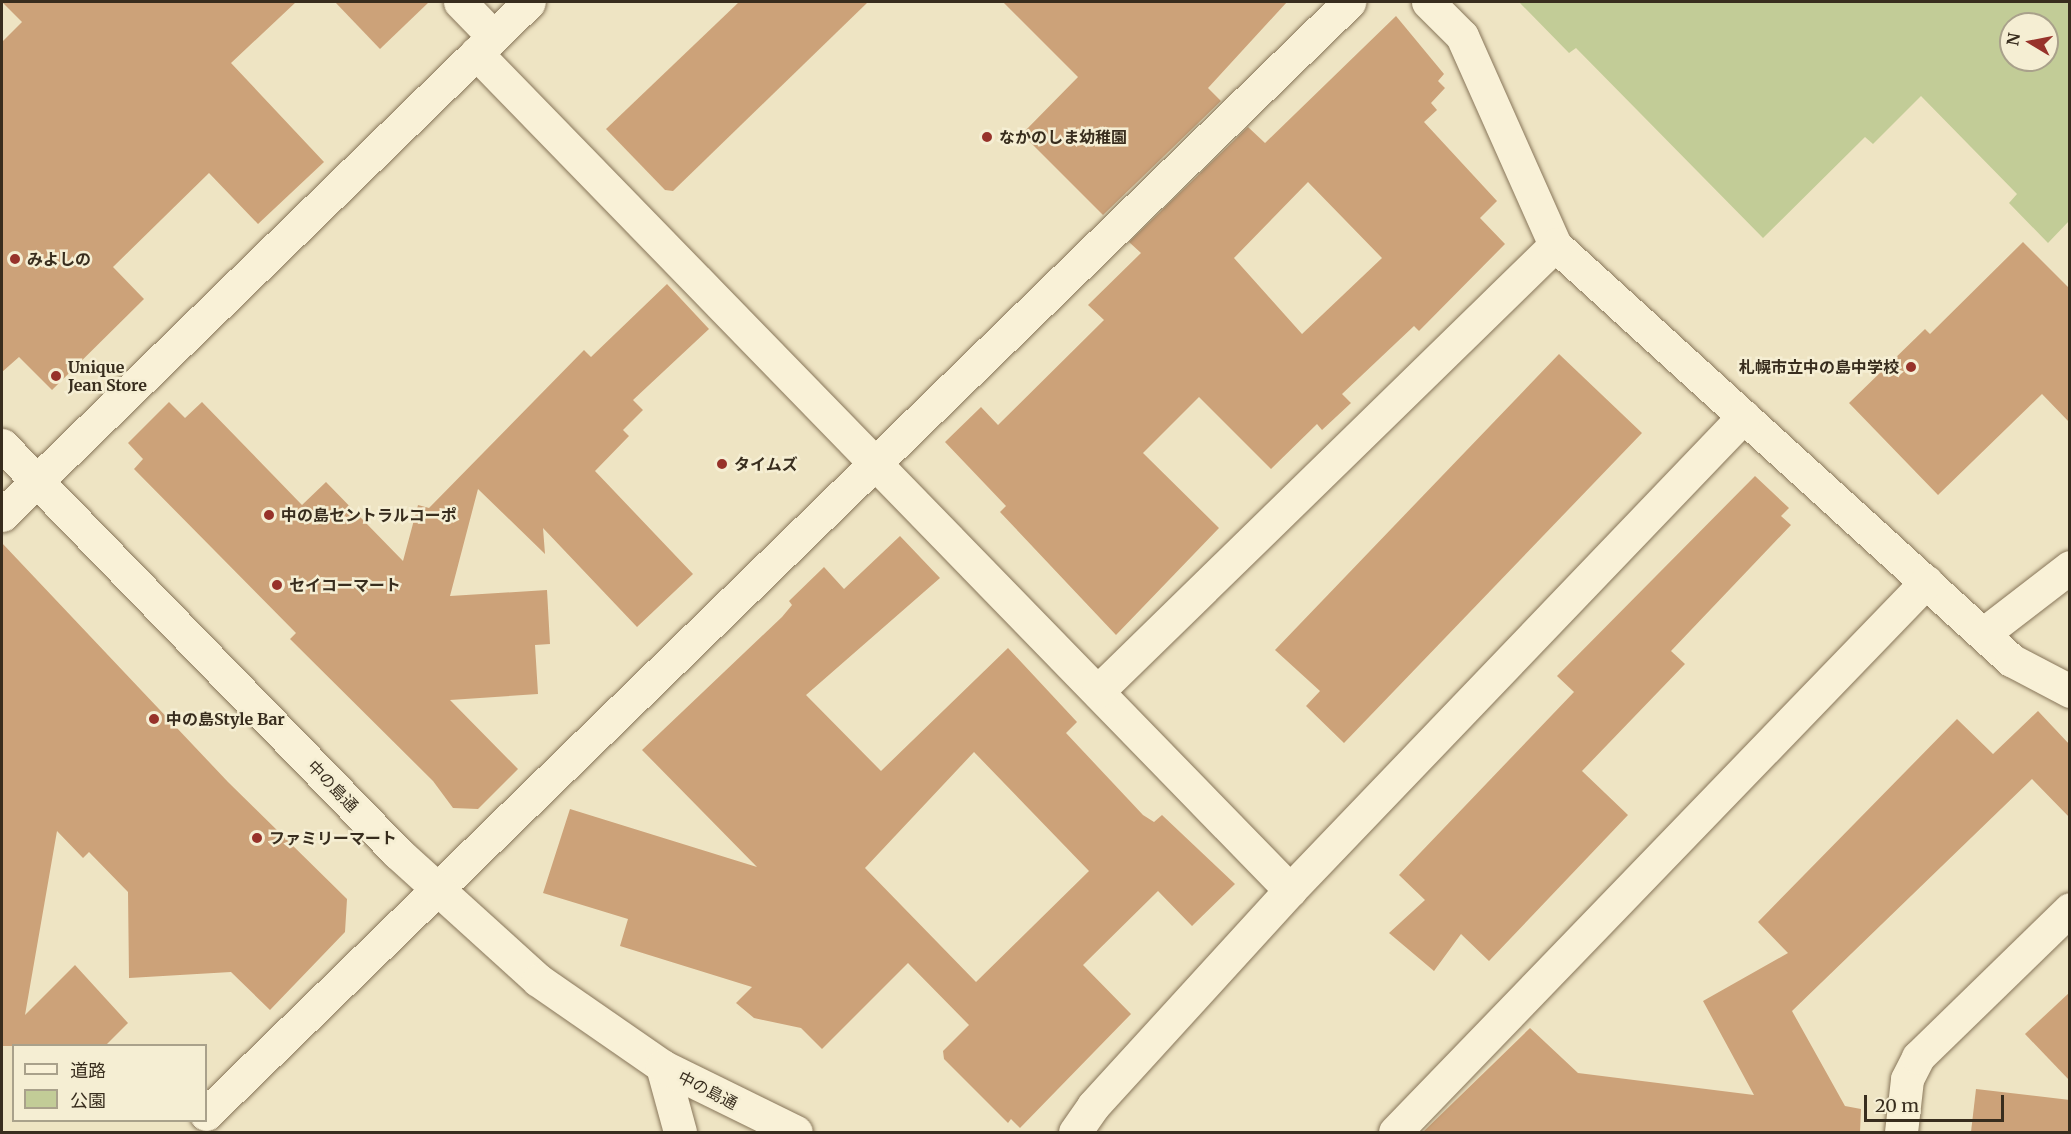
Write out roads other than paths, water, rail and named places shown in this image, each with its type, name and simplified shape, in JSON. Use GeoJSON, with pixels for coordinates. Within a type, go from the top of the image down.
{"type":"FeatureCollection","features":[{"type":"Feature","properties":{"kind":"street"},"geometry":{"type":"LineString","coordinates":[[460,2],[485,45],[874,461],[1290,890]]}},
{"type":"Feature","properties":{"kind":"street"},"geometry":{"type":"LineString","coordinates":[[2,515],[529,2]]}},
{"type":"Feature","properties":{"kind":"street"},"geometry":{"type":"LineString","coordinates":[[207,1113],[874,461],[1349,2]]}},
{"type":"Feature","properties":{"kind":"street"},"geometry":{"type":"LineString","coordinates":[[1428,2],[1462,36],[1555,245],[2011,660],[2070,691]]}},
{"type":"Feature","properties":{"kind":"street"},"geometry":{"type":"LineString","coordinates":[[1098,691],[1555,245]]}},
{"type":"Feature","properties":{"kind":"street"},"geometry":{"type":"LineString","coordinates":[[1075,1132],[1093,1106],[1290,890],[1744,416]]}},
{"type":"Feature","properties":{"kind":"street","name":"中の島通"},"geometry":{"type":"LineString","coordinates":[[2,445],[436,889],[538,981],[662,1066],[796,1132]]}},
{"type":"Feature","properties":{"kind":"street"},"geometry":{"type":"LineString","coordinates":[[1983,634],[2070,567]]}},
{"type":"Feature","properties":{"kind":"street"},"geometry":{"type":"LineString","coordinates":[[1395,1132],[1926,582]]}},
{"type":"Feature","properties":{"kind":"street"},"geometry":{"type":"LineString","coordinates":[[1901,1132],[1907,1078],[1918,1057],[2070,909]]}},
{"type":"Feature","properties":{"kind":"street"},"geometry":{"type":"LineString","coordinates":[[662,1066],[680,1132]]}},
{"type":"Feature","properties":{"kind":"place","name":"なかのしま幼稚園"},"geometry":{"type":"Point","coordinates":[987,137]}},
{"type":"Feature","properties":{"kind":"place","name":"みよしの"},"geometry":{"type":"Point","coordinates":[15,259]}},
{"type":"Feature","properties":{"kind":"place","name":"札幌市立中の島中学校"},"geometry":{"type":"Point","coordinates":[1911,367]}},
{"type":"Feature","properties":{"kind":"place","name":"Unique Jean Store"},"geometry":{"type":"Point","coordinates":[56,376]}},
{"type":"Feature","properties":{"kind":"place","name":"タイムズ"},"geometry":{"type":"Point","coordinates":[722,464]}},
{"type":"Feature","properties":{"kind":"place","name":"中の島セントラルコーポ"},"geometry":{"type":"Point","coordinates":[269,515]}},
{"type":"Feature","properties":{"kind":"place","name":"セイコーマート"},"geometry":{"type":"Point","coordinates":[277,585]}},
{"type":"Feature","properties":{"kind":"place","name":"中の島Style Bar"},"geometry":{"type":"Point","coordinates":[154,719]}},
{"type":"Feature","properties":{"kind":"place","name":"ファミリーマート"},"geometry":{"type":"Point","coordinates":[257,838]}}]}
